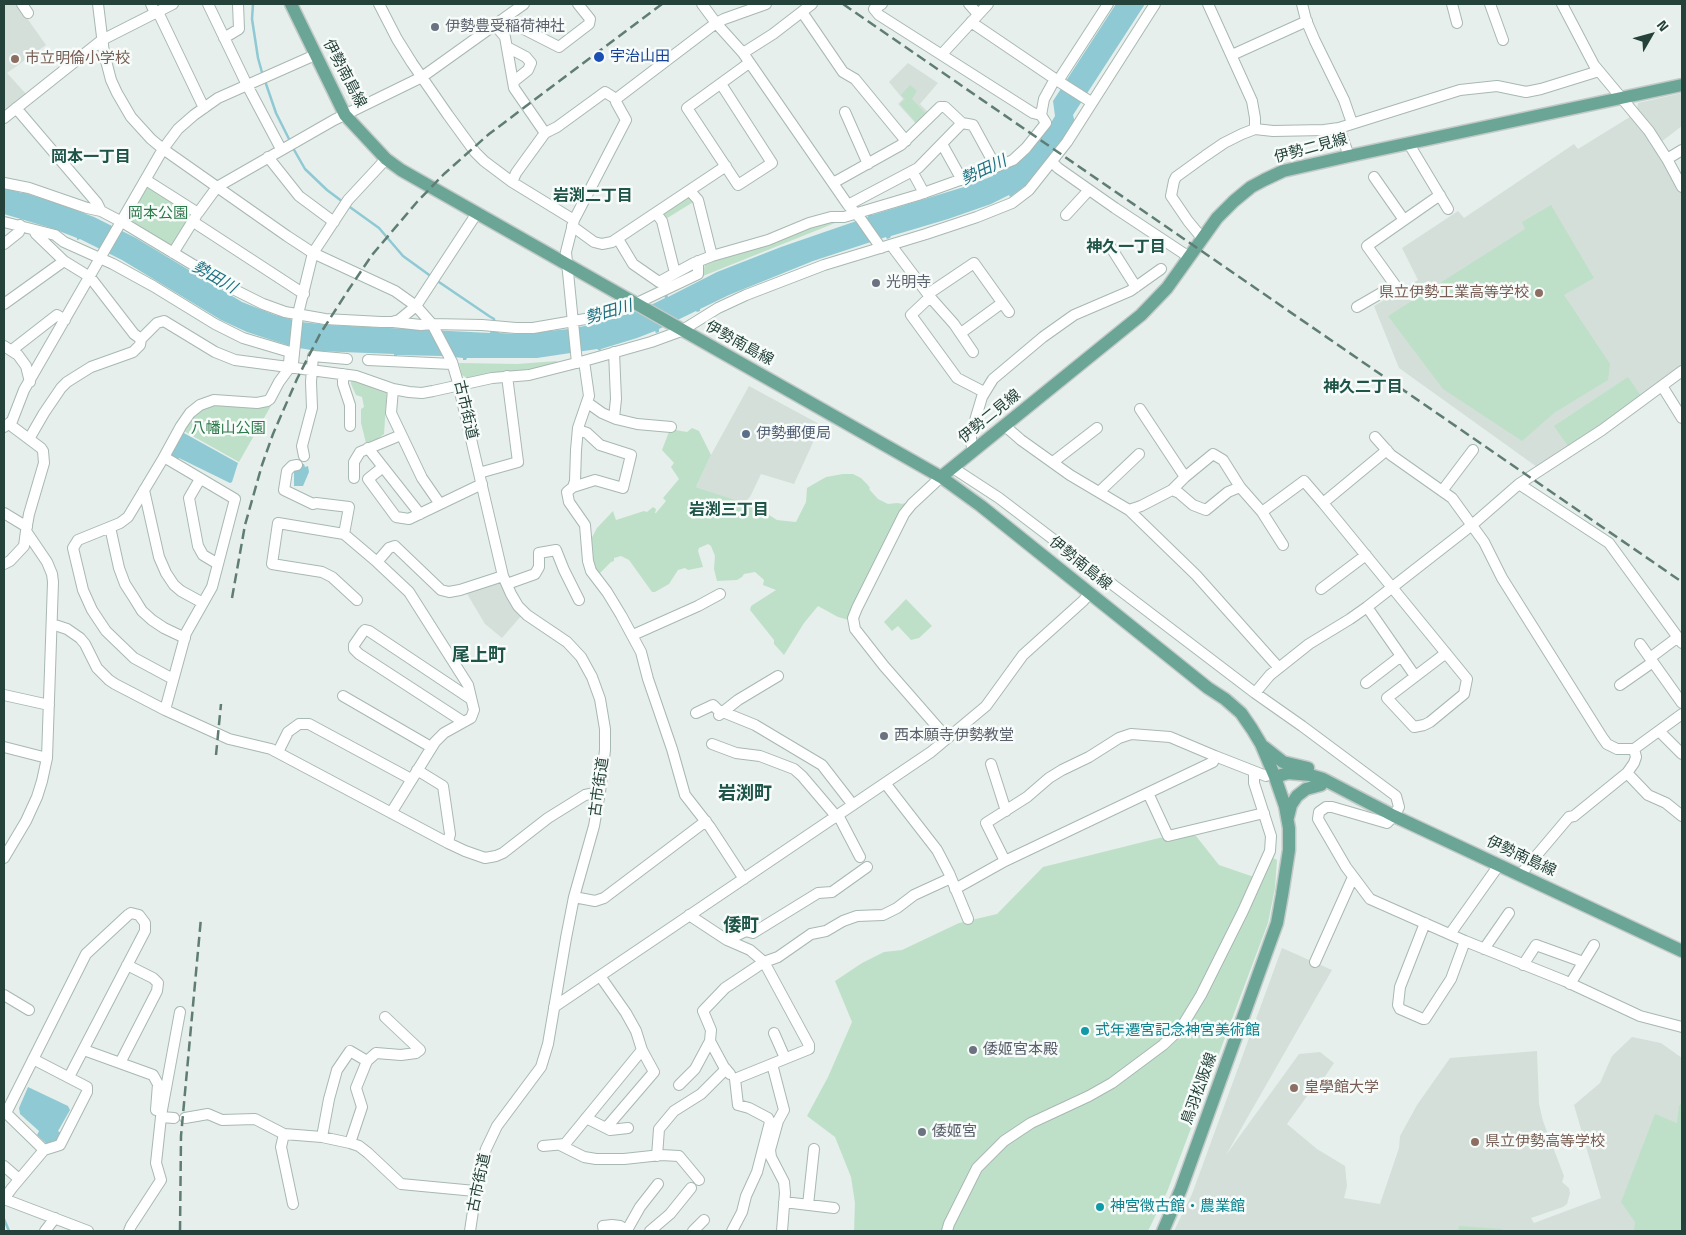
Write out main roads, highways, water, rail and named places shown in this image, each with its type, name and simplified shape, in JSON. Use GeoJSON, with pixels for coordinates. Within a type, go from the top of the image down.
{"type":"FeatureCollection","features":[{"type":"Feature","properties":{"kind":"main road","name":"伊勢南島線"},"geometry":{"type":"LineString","coordinates":[[291,4],[346,115],[386,158],[401,170],[941,477],[981,506],[1208,688],[1223,702],[1240,726],[1253,746],[1265,775]]}},
{"type":"Feature","properties":{"kind":"main road","name":"伊勢二見線"},"geometry":{"type":"LineString","coordinates":[[941,477],[1141,315],[1167,288],[1216,218],[1234,201],[1258,184],[1283,172],[1349,156],[1682,85]]}},
{"type":"Feature","properties":{"kind":"main road","name":"伊勢南島線"},"geometry":{"type":"LineString","coordinates":[[1208,688],[1225,699],[1240,714],[1261,744],[1265,775]]}},
{"type":"Feature","properties":{"kind":"main road"},"geometry":{"type":"LineString","coordinates":[[1261,744],[1269,753],[1284,762],[1314,770],[1346,792]]}},
{"type":"Feature","properties":{"kind":"main road","name":"伊勢南島線"},"geometry":{"type":"LineString","coordinates":[[1265,775],[1288,773],[1310,775],[1323,779],[1394,816],[1682,951]]}},
{"type":"Feature","properties":{"kind":"main road","name":"伊勢南島線"},"geometry":{"type":"LineString","coordinates":[[1265,775],[1288,782],[1309,782],[1346,792]]}},
{"type":"Feature","properties":{"kind":"main road","name":"鳥羽松阪線"},"geometry":{"type":"LineString","coordinates":[[1162,1231],[1182,1189],[1277,923],[1290,840],[1285,806],[1265,775]]}},
{"type":"Feature","properties":{"kind":"main road","name":"鳥羽松阪線"},"geometry":{"type":"LineString","coordinates":[[1265,775],[1282,832],[1286,870]]}},
{"type":"Feature","properties":{"kind":"main road"},"geometry":{"type":"LineString","coordinates":[[1288,821],[1291,805],[1297,796],[1306,789],[1321,785]]}},
{"type":"Feature","properties":{"kind":"water"},"geometry":{"type":"Polygon","coordinates":[[[1116,4],[1145,4],[1073,115],[1075,123],[1042,170],[1038,170],[1025,186],[1010,197],[1009,195],[991,204],[948,219],[813,261],[729,295],[700,309],[700,311],[696,311],[659,329],[659,332],[656,333],[655,331],[601,349],[600,351],[597,349],[537,358],[467,358],[463,360],[463,358],[443,356],[397,355],[397,357],[394,357],[394,354],[317,351],[293,347],[247,332],[221,320],[122,260],[80,239],[77,240],[77,238],[54,229],[4,214],[4,188],[22,193],[25,192],[59,204],[94,217],[136,238],[242,302],[275,315],[301,322],[490,333],[491,330],[498,330],[499,333],[518,334],[569,329],[595,324],[631,313],[665,298],[664,295],[667,294],[668,297],[717,272],[781,247],[868,217],[870,213],[872,215],[964,187],[993,176],[993,173],[1015,164],[1030,152],[1049,126],[1055,116],[1053,101],[1116,4]]]}},
{"type":"Feature","properties":{"kind":"water"},"geometry":{"type":"Polygon","coordinates":[[[182,432],[238,463],[232,482],[230,483],[179,458],[177,461],[172,458],[171,452],[182,432]]]}},
{"type":"Feature","properties":{"kind":"water"},"geometry":{"type":"Polygon","coordinates":[[[300,464],[304,464],[305,467],[308,466],[309,472],[303,486],[294,486],[294,470],[300,464]]]}},
{"type":"Feature","properties":{"kind":"water"},"geometry":{"type":"Polygon","coordinates":[[[28,1087],[68,1106],[70,1110],[58,1131],[61,1133],[59,1141],[49,1146],[37,1135],[39,1131],[20,1114],[19,1108],[28,1087]]]}},
{"type":"Feature","properties":{"kind":"waterway"},"geometry":{"type":"LineString","coordinates":[[253,4],[252,19],[263,76]]}},
{"type":"Feature","properties":{"kind":"waterway"},"geometry":{"type":"LineString","coordinates":[[265,81],[276,113],[291,143]]}},
{"type":"Feature","properties":{"kind":"waterway"},"geometry":{"type":"LineString","coordinates":[[293,148],[305,169],[343,202]]}},
{"type":"Feature","properties":{"kind":"waterway"},"geometry":{"type":"LineString","coordinates":[[347,205],[379,228],[403,256],[432,277]]}},
{"type":"Feature","properties":{"kind":"waterway"},"geometry":{"type":"LineString","coordinates":[[436,280],[494,319],[494,324]]}},
{"type":"Feature","properties":{"kind":"waterway"},"geometry":{"type":"LineString","coordinates":[[4,1219],[9,1231]]}},
{"type":"Feature","properties":{"kind":"railway"},"geometry":{"type":"LineString","coordinates":[[232,598],[245,525],[273,434],[297,379],[320,334],[372,255],[417,202],[444,174],[489,134],[662,4]]}},
{"type":"Feature","properties":{"kind":"railway"},"geometry":{"type":"LineString","coordinates":[[843,4],[1682,582]]}},
{"type":"Feature","properties":{"kind":"railway"},"geometry":{"type":"LineString","coordinates":[[216,755],[221,704]]}},
{"type":"Feature","properties":{"kind":"railway"},"geometry":{"type":"LineString","coordinates":[[180,1231],[181,1136],[201,918]]}},
{"type":"Feature","properties":{"kind":"place","name":"伊勢豊受稲荷神社"},"geometry":{"type":"Point","coordinates":[435,27]}},
{"type":"Feature","properties":{"kind":"place","name":"宇治山田"},"geometry":{"type":"Point","coordinates":[599,57]}},
{"type":"Feature","properties":{"kind":"place","name":"市立明倫小学校"},"geometry":{"type":"Point","coordinates":[15,59]}},
{"type":"Feature","properties":{"kind":"place","name":"光明寺"},"geometry":{"type":"Point","coordinates":[876,283]}},
{"type":"Feature","properties":{"kind":"place","name":"県立伊勢工業高等学校"},"geometry":{"type":"Point","coordinates":[1539,293]}},
{"type":"Feature","properties":{"kind":"place","name":"伊勢郵便局"},"geometry":{"type":"Point","coordinates":[746,434]}},
{"type":"Feature","properties":{"kind":"place","name":"西本願寺伊勢教堂"},"geometry":{"type":"Point","coordinates":[884,736]}},
{"type":"Feature","properties":{"kind":"place","name":"式年遷宮記念神宮美術館"},"geometry":{"type":"Point","coordinates":[1085,1031]}},
{"type":"Feature","properties":{"kind":"place","name":"倭姬宮本殿"},"geometry":{"type":"Point","coordinates":[973,1050]}},
{"type":"Feature","properties":{"kind":"place","name":"皇學館大学"},"geometry":{"type":"Point","coordinates":[1294,1088]}},
{"type":"Feature","properties":{"kind":"place","name":"倭姬宮"},"geometry":{"type":"Point","coordinates":[922,1132]}},
{"type":"Feature","properties":{"kind":"place","name":"県立伊勢高等学校"},"geometry":{"type":"Point","coordinates":[1475,1142]}},
{"type":"Feature","properties":{"kind":"place","name":"神宮徴古館・農業館"},"geometry":{"type":"Point","coordinates":[1100,1207]}},
{"type":"Feature","properties":{"kind":"district","name":"岡本一丁目"},"geometry":{"type":"Point","coordinates":[91,158]}},
{"type":"Feature","properties":{"kind":"district","name":"岩渕二丁目"},"geometry":{"type":"Point","coordinates":[593,197]}},
{"type":"Feature","properties":{"kind":"district","name":"神久一丁目"},"geometry":{"type":"Point","coordinates":[1126,248]}},
{"type":"Feature","properties":{"kind":"district","name":"神久二丁目"},"geometry":{"type":"Point","coordinates":[1363,388]}},
{"type":"Feature","properties":{"kind":"district","name":"岩渕三丁目"},"geometry":{"type":"Point","coordinates":[729,511]}},
{"type":"Feature","properties":{"kind":"district","name":"尾上町"},"geometry":{"type":"Point","coordinates":[479,657]}},
{"type":"Feature","properties":{"kind":"district","name":"岩渕町"},"geometry":{"type":"Point","coordinates":[745,795]}},
{"type":"Feature","properties":{"kind":"district","name":"倭町"},"geometry":{"type":"Point","coordinates":[741,927]}},
{"type":"Feature","properties":{"kind":"water label","name":"勢田川"},"geometry":{"type":"Point","coordinates":[984,171]}},
{"type":"Feature","properties":{"kind":"water label","name":"勢田川"},"geometry":{"type":"Point","coordinates":[214,278]}},
{"type":"Feature","properties":{"kind":"water label","name":"勢田川"},"geometry":{"type":"Point","coordinates":[609,313]}},
{"type":"Feature","properties":{"kind":"park label","name":"岡本公園"},"geometry":{"type":"Point","coordinates":[158,214]}},
{"type":"Feature","properties":{"kind":"park label","name":"八幡山公園"},"geometry":{"type":"Point","coordinates":[228,429]}}]}
